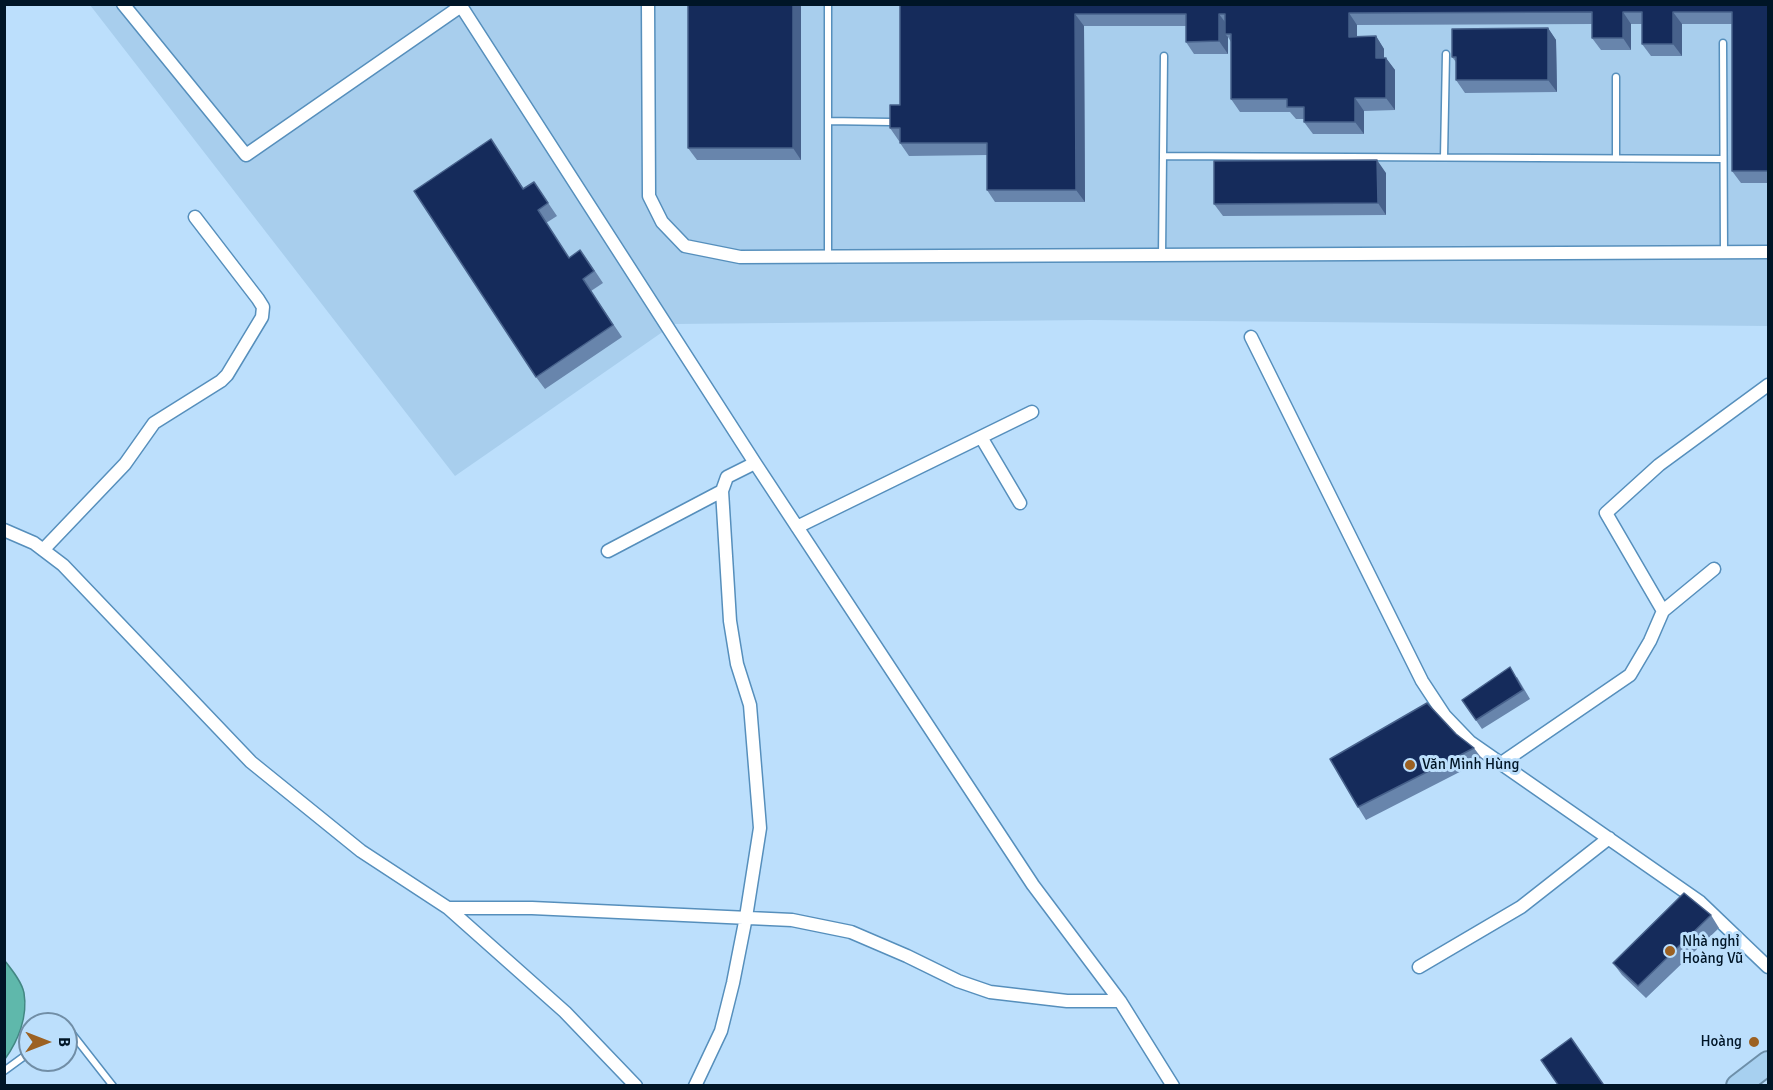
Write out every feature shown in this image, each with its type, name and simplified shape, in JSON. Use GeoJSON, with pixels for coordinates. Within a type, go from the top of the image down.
{"type":"FeatureCollection","features":[{"type":"Feature","properties":{"kind":"highway"},"geometry":{"type":"LineString","coordinates":[[1738,1086],[1768,1063]]}},
{"type":"Feature","properties":{"kind":"street"},"geometry":{"type":"LineString","coordinates":[[123,4],[246,155],[461,6],[755,463],[1033,885],[1120,1001],[1173,1086]]}},
{"type":"Feature","properties":{"kind":"street"},"geometry":{"type":"LineString","coordinates":[[648,4],[649,196],[663,222],[685,246],[740,256],[1768,252]]}},
{"type":"Feature","properties":{"kind":"street"},"geometry":{"type":"LineString","coordinates":[[43,550],[125,464],[154,423],[227,375],[262,316],[263,307],[258,299],[195,217]]}},
{"type":"Feature","properties":{"kind":"street"},"geometry":{"type":"LineString","coordinates":[[1251,337],[1422,681],[1445,716],[1470,742],[1500,764],[1700,902],[1768,967]]}},
{"type":"Feature","properties":{"kind":"street"},"geometry":{"type":"LineString","coordinates":[[1663,611],[1606,513],[1659,465],[1768,385]]}},
{"type":"Feature","properties":{"kind":"street"},"geometry":{"type":"LineString","coordinates":[[797,527],[1032,412]]}},
{"type":"Feature","properties":{"kind":"street"},"geometry":{"type":"LineString","coordinates":[[981,437],[1020,503]]}},
{"type":"Feature","properties":{"kind":"street"},"geometry":{"type":"LineString","coordinates":[[695,1086],[721,1031],[746,917],[760,828],[750,705],[737,663],[730,621],[722,491],[727,477],[755,463]]}},
{"type":"Feature","properties":{"kind":"street"},"geometry":{"type":"LineString","coordinates":[[608,551],[722,491]]}},
{"type":"Feature","properties":{"kind":"street"},"geometry":{"type":"LineString","coordinates":[[4,530],[34,543],[63,565],[251,762],[362,851],[448,908],[565,1012],[636,1086]]}},
{"type":"Feature","properties":{"kind":"street"},"geometry":{"type":"LineString","coordinates":[[1500,764],[1630,675],[1650,641],[1663,611],[1714,569]]}},
{"type":"Feature","properties":{"kind":"street"},"geometry":{"type":"LineString","coordinates":[[1419,967],[1521,907],[1609,838]]}},
{"type":"Feature","properties":{"kind":"street"},"geometry":{"type":"LineString","coordinates":[[448,908],[532,908],[792,920],[851,932],[958,981],[990,992],[1067,1001],[1120,1001]]}},
{"type":"Feature","properties":{"kind":"lane"},"geometry":{"type":"LineString","coordinates":[[828,4],[828,256]]}},
{"type":"Feature","properties":{"kind":"lane"},"geometry":{"type":"LineString","coordinates":[[1723,43],[1724,253]]}},
{"type":"Feature","properties":{"kind":"lane"},"geometry":{"type":"LineString","coordinates":[[1444,157],[1446,54]]}},
{"type":"Feature","properties":{"kind":"lane"},"geometry":{"type":"LineString","coordinates":[[1162,255],[1164,56]]}},
{"type":"Feature","properties":{"kind":"lane"},"geometry":{"type":"LineString","coordinates":[[1616,77],[1616,157]]}},
{"type":"Feature","properties":{"kind":"lane"},"geometry":{"type":"LineString","coordinates":[[828,121],[890,122]]}},
{"type":"Feature","properties":{"kind":"lane"},"geometry":{"type":"LineString","coordinates":[[1163,156],[1722,159]]}},
{"type":"Feature","properties":{"kind":"lane"},"geometry":{"type":"LineString","coordinates":[[78,1041],[113,1086]]}},
{"type":"Feature","properties":{"kind":"lane"},"geometry":{"type":"LineString","coordinates":[[4,1071],[18,1061]]}},
{"type":"Feature","properties":{"kind":"shaded area"},"geometry":{"type":"Polygon","coordinates":[[[90,5],[1768,5],[1768,326],[1091,320],[674,324],[455,476],[90,5]]]}},
{"type":"Feature","properties":{"kind":"shaded area"},"geometry":{"type":"Polygon","coordinates":[[[5,961],[21,985],[25,1011],[18,1012],[18,1035],[5,1059],[5,961]]]}},
{"type":"Feature","properties":{"kind":"building"},"geometry":{"type":"Polygon","coordinates":[[[688,4],[793,4],[793,148],[688,148],[688,4]]]}},
{"type":"Feature","properties":{"kind":"building"},"geometry":{"type":"Polygon","coordinates":[[[900,4],[1768,4],[1768,171],[1732,171],[1732,12],[1673,12],[1673,44],[1642,44],[1642,12],[1623,12],[1623,38],[1592,38],[1592,12],[1349,13],[1349,37],[1376,36],[1376,58],[1386,58],[1386,98],[1355,98],[1355,122],[1304,122],[1304,107],[1287,107],[1287,99],[1231,99],[1231,34],[1225,34],[1225,14],[1219,14],[1219,41],[1186,42],[1186,14],[1075,14],[1076,190],[987,190],[987,143],[900,143],[900,128],[890,128],[890,105],[900,105],[900,4]]]}},
{"type":"Feature","properties":{"kind":"building"},"geometry":{"type":"Polygon","coordinates":[[[1548,28],[1548,80],[1456,80],[1456,57],[1452,57],[1452,29],[1548,28]]]}},
{"type":"Feature","properties":{"kind":"building"},"geometry":{"type":"Polygon","coordinates":[[[491,139],[523,189],[534,182],[548,203],[538,210],[569,258],[580,250],[594,271],[583,279],[613,325],[536,377],[414,191],[491,139]]]}},
{"type":"Feature","properties":{"kind":"building"},"geometry":{"type":"Polygon","coordinates":[[[1377,160],[1378,203],[1214,204],[1214,161],[1377,160]]]}},
{"type":"Feature","properties":{"kind":"building"},"geometry":{"type":"Polygon","coordinates":[[[1510,667],[1523,690],[1476,720],[1462,700],[1510,667]]]}},
{"type":"Feature","properties":{"kind":"building","name":"Văn Minh Hùng"},"geometry":{"type":"Polygon","coordinates":[[[1427,703],[1456,734],[1474,748],[1358,807],[1330,759],[1427,703]]]}},
{"type":"Feature","properties":{"kind":"building"},"geometry":{"type":"Polygon","coordinates":[[[1684,893],[1711,915],[1638,986],[1613,963],[1684,893]]]}},
{"type":"Feature","properties":{"kind":"building"},"geometry":{"type":"Polygon","coordinates":[[[1571,1038],[1603,1084],[1601,1086],[1559,1086],[1541,1060],[1571,1038]]]}},
{"type":"Feature","properties":{"kind":"place","name":"Văn Minh Hùng"},"geometry":{"type":"Point","coordinates":[1410,765]}},
{"type":"Feature","properties":{"kind":"place","name":"Nhà nghỉ Hoàng Vũ"},"geometry":{"type":"Point","coordinates":[1670,951]}},
{"type":"Feature","properties":{"kind":"place","name":"Hoàng"},"geometry":{"type":"Point","coordinates":[1754,1042]}}]}
